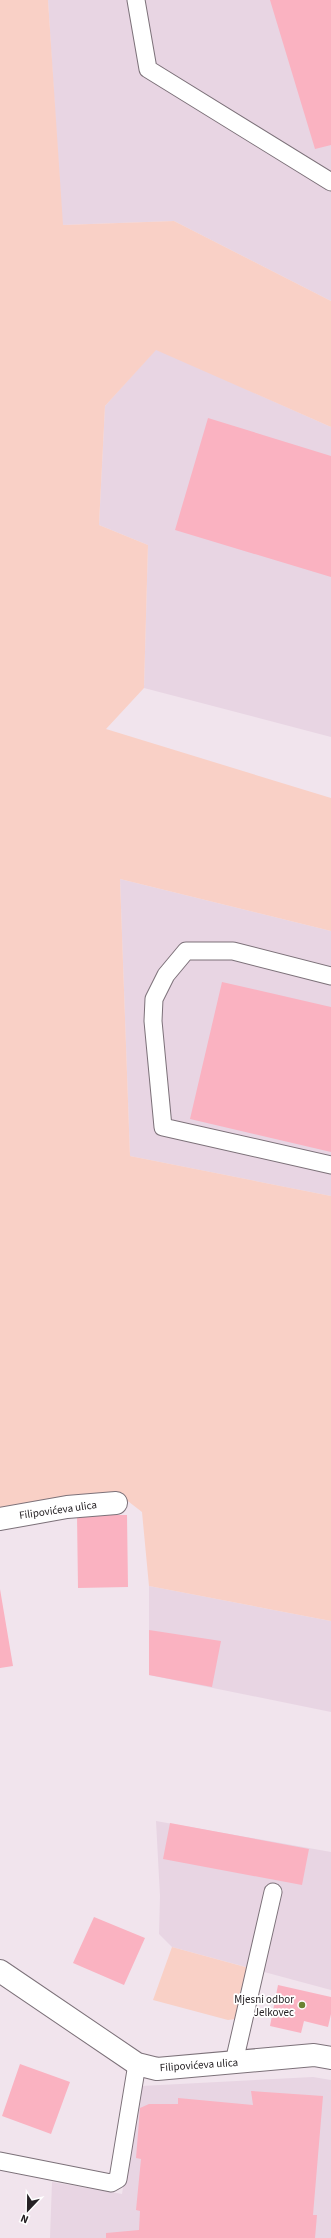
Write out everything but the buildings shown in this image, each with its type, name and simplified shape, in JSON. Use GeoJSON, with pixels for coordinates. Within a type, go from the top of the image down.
{"type":"FeatureCollection","features":[{"type":"Feature","properties":{"kind":"street","name":"Filipovićeva ulica"},"geometry":{"type":"LineString","coordinates":[[0,1519],[67,1507],[116,1503]]}},
{"type":"Feature","properties":{"kind":"street","name":"Filipovićeva ulica"},"geometry":{"type":"LineString","coordinates":[[0,1971],[137,2064],[157,2069],[314,2055],[331,2058]]}},
{"type":"Feature","properties":{"kind":"lane"},"geometry":{"type":"LineString","coordinates":[[136,0],[148,69],[331,182]]}},
{"type":"Feature","properties":{"kind":"lane"},"geometry":{"type":"LineString","coordinates":[[331,976],[233,951],[186,951],[166,975],[154,999],[153,1021],[163,1127],[331,1166]]}},
{"type":"Feature","properties":{"kind":"lane"},"geometry":{"type":"LineString","coordinates":[[234,2062],[274,1892]]}},
{"type":"Feature","properties":{"kind":"lane"},"geometry":{"type":"LineString","coordinates":[[0,2161],[111,2183],[118,2179],[137,2064]]}},
{"type":"Feature","properties":{"kind":"shaded area"},"geometry":{"type":"Polygon","coordinates":[[[0,0],[48,0],[63,225],[174,221],[331,301],[331,427],[156,350],[105,406],[99,525],[148,545],[144,688],[106,729],[331,798],[331,931],[120,879],[130,1156],[331,1196],[331,1621],[149,1586],[142,1512],[120,1495],[0,1510],[0,0]]]}},
{"type":"Feature","properties":{"kind":"shaded area"},"geometry":{"type":"Polygon","coordinates":[[[48,0],[331,0],[331,301],[174,221],[62,225],[48,0]]]}},
{"type":"Feature","properties":{"kind":"shaded area"},"geometry":{"type":"Polygon","coordinates":[[[156,349],[331,427],[331,737],[144,688],[148,545],[99,525],[105,406],[156,349]]]}},
{"type":"Feature","properties":{"kind":"shaded area"},"geometry":{"type":"Polygon","coordinates":[[[120,879],[331,931],[331,1196],[130,1156],[120,879]]]}},
{"type":"Feature","properties":{"kind":"shaded area"},"geometry":{"type":"Polygon","coordinates":[[[149,1586],[331,1621],[331,1712],[149,1675],[149,1586]]]}},
{"type":"Feature","properties":{"kind":"shaded area"},"geometry":{"type":"Polygon","coordinates":[[[156,1821],[331,1852],[331,1990],[172,1947],[159,1934],[160,1896],[156,1821]]]}},
{"type":"Feature","properties":{"kind":"shaded area"},"geometry":{"type":"Polygon","coordinates":[[[172,1947],[249,1968],[235,2019],[228,2020],[153,2000],[172,1947]]]}},
{"type":"Feature","properties":{"kind":"shaded area"},"geometry":{"type":"Polygon","coordinates":[[[313,2077],[331,2080],[331,2238],[50,2238],[52,2182],[122,2194],[141,2086],[313,2077]]]}},
{"type":"Feature","properties":{"kind":"place","name":"Mjesni odbor Jelkovec"},"geometry":{"type":"Point","coordinates":[302,2005]}}]}
